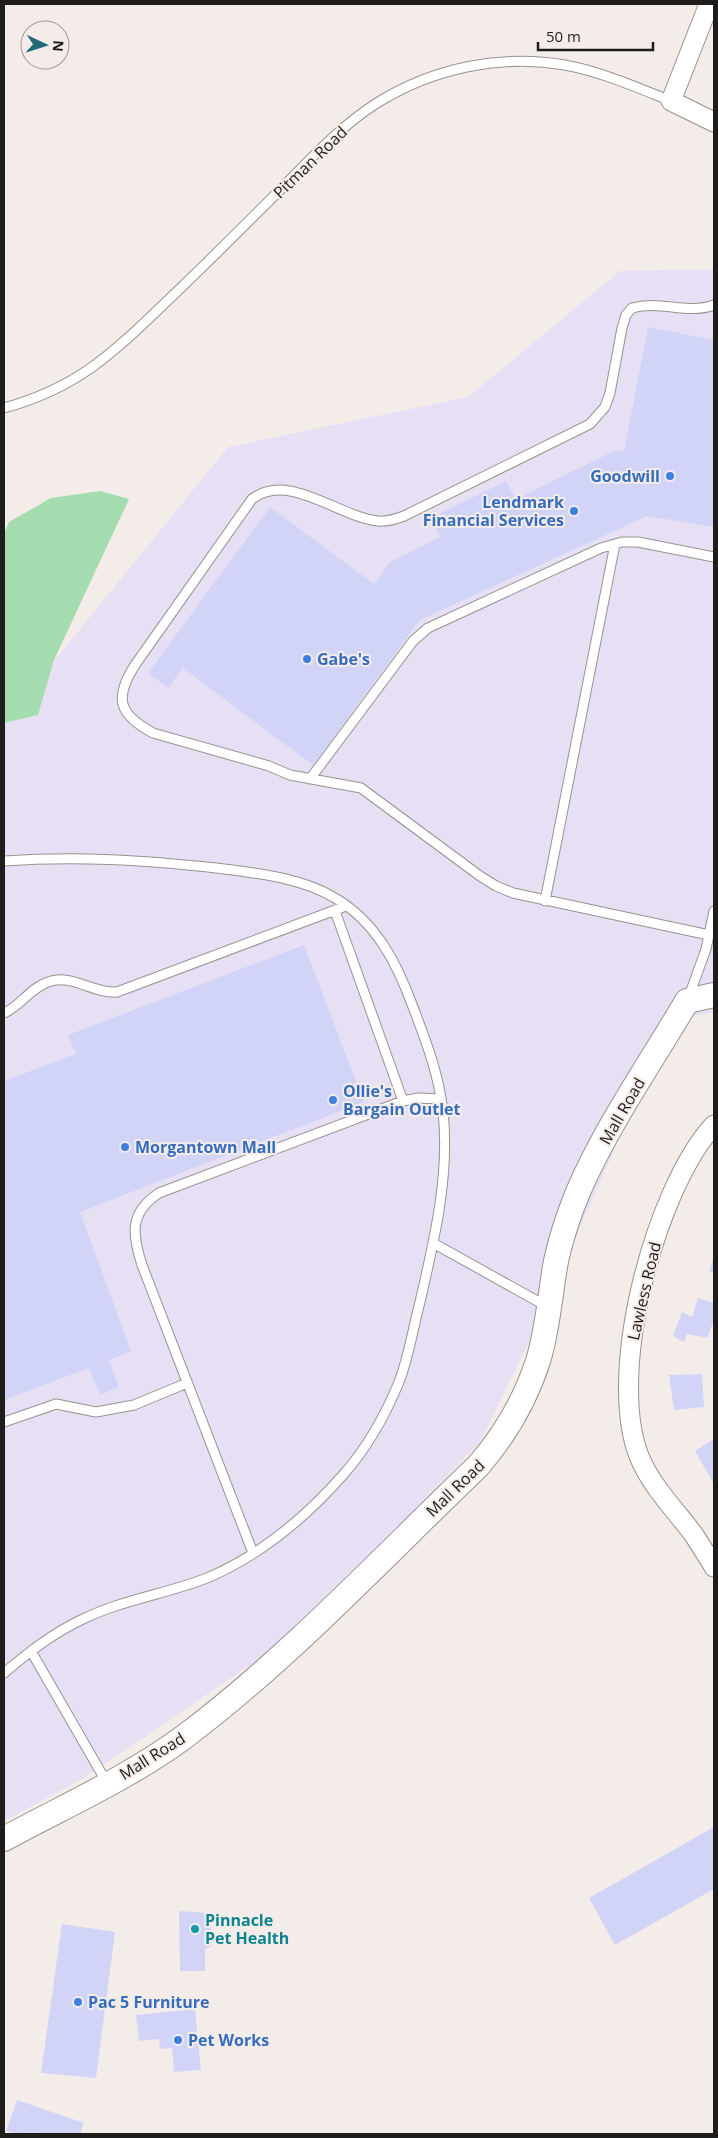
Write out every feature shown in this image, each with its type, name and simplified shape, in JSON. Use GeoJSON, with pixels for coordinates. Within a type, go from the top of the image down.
{"type":"FeatureCollection","features":[{"type":"Feature","properties":{"kind":"street"},"geometry":{"type":"LineString","coordinates":[[709,4],[671,100],[714,122]]}},
{"type":"Feature","properties":{"kind":"street"},"geometry":{"type":"LineString","coordinates":[[687,1001],[714,996]]}},
{"type":"Feature","properties":{"kind":"street","name":"Mall Road"},"geometry":{"type":"LineString","coordinates":[[4,1839],[139,1766],[184,1738],[230,1700],[308,1630],[478,1466],[502,1439],[520,1406],[538,1360],[556,1260],[565,1227],[578,1192],[604,1141],[687,1001]]}},
{"type":"Feature","properties":{"kind":"street","name":"Lawless Road"},"geometry":{"type":"LineString","coordinates":[[714,1125],[689,1161],[671,1195],[640,1291],[631,1333],[630,1363],[633,1437],[643,1464],[714,1567]]}},
{"type":"Feature","properties":{"kind":"lane","name":"Pitman Road"},"geometry":{"type":"LineString","coordinates":[[4,408],[70,384],[117,349],[330,140],[376,103],[402,89],[435,75],[465,66],[498,62],[535,62],[594,72],[671,100]]}},
{"type":"Feature","properties":{"kind":"lane"},"geometry":{"type":"LineString","coordinates":[[709,935],[545,901],[496,886],[361,788],[310,779],[153,733],[138,725],[126,714],[122,704],[122,691],[126,678],[252,499],[263,491],[288,490],[367,519],[391,520],[404,516],[590,424],[606,407],[622,328],[626,316],[632,308],[655,305],[693,310],[714,305]]}},
{"type":"Feature","properties":{"kind":"lane"},"geometry":{"type":"LineString","coordinates":[[310,779],[413,641],[428,628],[602,548],[615,544],[638,542],[714,557]]}},
{"type":"Feature","properties":{"kind":"lane"},"geometry":{"type":"LineString","coordinates":[[545,901],[615,544]]}},
{"type":"Feature","properties":{"kind":"lane"},"geometry":{"type":"LineString","coordinates":[[4,861],[64,857],[111,858],[238,871],[308,885],[335,898],[362,917],[380,939],[393,960],[427,1044],[438,1081],[444,1115],[444,1171],[432,1243],[408,1350],[400,1379],[385,1414],[365,1447],[342,1476],[292,1524],[253,1553],[206,1578],[84,1618],[51,1636],[4,1673]]}},
{"type":"Feature","properties":{"kind":"lane"},"geometry":{"type":"LineString","coordinates":[[4,1013],[14,1008],[32,991],[50,980],[76,982],[99,991],[117,992],[346,906]]}},
{"type":"Feature","properties":{"kind":"lane"},"geometry":{"type":"LineString","coordinates":[[335,911],[403,1102]]}},
{"type":"Feature","properties":{"kind":"lane"},"geometry":{"type":"LineString","coordinates":[[687,1001],[710,948],[709,935],[714,911]]}},
{"type":"Feature","properties":{"kind":"lane"},"geometry":{"type":"LineString","coordinates":[[253,1553],[137,1249],[135,1227],[143,1205],[159,1193],[403,1102],[418,1098],[441,1099]]}},
{"type":"Feature","properties":{"kind":"lane"},"geometry":{"type":"LineString","coordinates":[[432,1243],[549,1307]]}},
{"type":"Feature","properties":{"kind":"lane"},"geometry":{"type":"LineString","coordinates":[[4,1422],[56,1404],[96,1412],[134,1405],[187,1383]]}},
{"type":"Feature","properties":{"kind":"lane"},"geometry":{"type":"LineString","coordinates":[[31,1650],[107,1783]]}},
{"type":"Feature","properties":{"kind":"shaded area"},"geometry":{"type":"Polygon","coordinates":[[[714,269],[714,1012],[672,1020],[531,1338],[480,1442],[290,1638],[84,1778],[4,1821],[4,723],[38,715],[54,661],[228,447],[468,397],[620,271],[714,269]]]}},
{"type":"Feature","properties":{"kind":"green space"},"geometry":{"type":"Polygon","coordinates":[[[100,491],[129,499],[54,660],[38,715],[4,723],[4,534],[9,522],[51,498],[100,491]]]}},
{"type":"Feature","properties":{"kind":"building"},"geometry":{"type":"Polygon","coordinates":[[[648,327],[714,340],[714,527],[647,516],[420,620],[313,765],[183,668],[168,688],[148,673],[270,507],[374,584],[390,562],[440,537],[431,518],[506,481],[516,499],[616,450],[624,451],[648,327]]]}},
{"type":"Feature","properties":{"kind":"building","name":"Morgantown Mall"},"geometry":{"type":"Polygon","coordinates":[[[304,945],[364,1102],[80,1212],[131,1351],[109,1360],[119,1387],[100,1395],[89,1368],[4,1400],[4,1081],[76,1054],[68,1035],[304,945]]]}},
{"type":"Feature","properties":{"kind":"building"},"geometry":{"type":"Polygon","coordinates":[[[714,1256],[714,1273],[709,1271],[714,1256]]]}},
{"type":"Feature","properties":{"kind":"building"},"geometry":{"type":"Polygon","coordinates":[[[698,1298],[714,1303],[714,1320],[707,1338],[687,1334],[684,1342],[673,1336],[682,1312],[692,1317],[698,1298]]]}},
{"type":"Feature","properties":{"kind":"building"},"geometry":{"type":"Polygon","coordinates":[[[702,1374],[704,1407],[674,1410],[669,1375],[702,1374]]]}},
{"type":"Feature","properties":{"kind":"building"},"geometry":{"type":"Polygon","coordinates":[[[714,1439],[714,1484],[695,1451],[714,1439]]]}},
{"type":"Feature","properties":{"kind":"building"},"geometry":{"type":"Polygon","coordinates":[[[714,1827],[714,1889],[615,1945],[589,1898],[714,1827]]]}},
{"type":"Feature","properties":{"kind":"building","name":"Pinnacle Pet Health"},"geometry":{"type":"Polygon","coordinates":[[[179,1911],[210,1913],[212,1946],[205,1949],[205,1971],[180,1971],[179,1911]]]}},
{"type":"Feature","properties":{"kind":"building","name":"Pac 5 Furniture"},"geometry":{"type":"Polygon","coordinates":[[[62,1924],[115,1932],[96,2078],[41,2073],[62,1924]]]}},
{"type":"Feature","properties":{"kind":"building","name":"Pet Works"},"geometry":{"type":"Polygon","coordinates":[[[195,2009],[201,2070],[174,2072],[172,2048],[160,2049],[159,2039],[139,2041],[136,2015],[195,2009]]]}},
{"type":"Feature","properties":{"kind":"building"},"geometry":{"type":"Polygon","coordinates":[[[17,2100],[84,2123],[80,2134],[38,2134],[31,2132],[31,2134],[15,2134],[6,2131],[17,2100]]]}},
{"type":"Feature","properties":{"kind":"place","name":"Goodwill"},"geometry":{"type":"Point","coordinates":[670,476]}},
{"type":"Feature","properties":{"kind":"place","name":"Lendmark Financial Services"},"geometry":{"type":"Point","coordinates":[574,511]}},
{"type":"Feature","properties":{"kind":"place","name":"Gabe's"},"geometry":{"type":"Point","coordinates":[307,659]}},
{"type":"Feature","properties":{"kind":"place","name":"Ollie's Bargain Outlet"},"geometry":{"type":"Point","coordinates":[333,1100]}},
{"type":"Feature","properties":{"kind":"place","name":"Morgantown Mall"},"geometry":{"type":"Point","coordinates":[125,1147]}},
{"type":"Feature","properties":{"kind":"place","name":"Pinnacle Pet Health"},"geometry":{"type":"Point","coordinates":[195,1929]}},
{"type":"Feature","properties":{"kind":"place","name":"Pac 5 Furniture"},"geometry":{"type":"Point","coordinates":[78,2002]}},
{"type":"Feature","properties":{"kind":"place","name":"Pet Works"},"geometry":{"type":"Point","coordinates":[178,2040]}}]}
